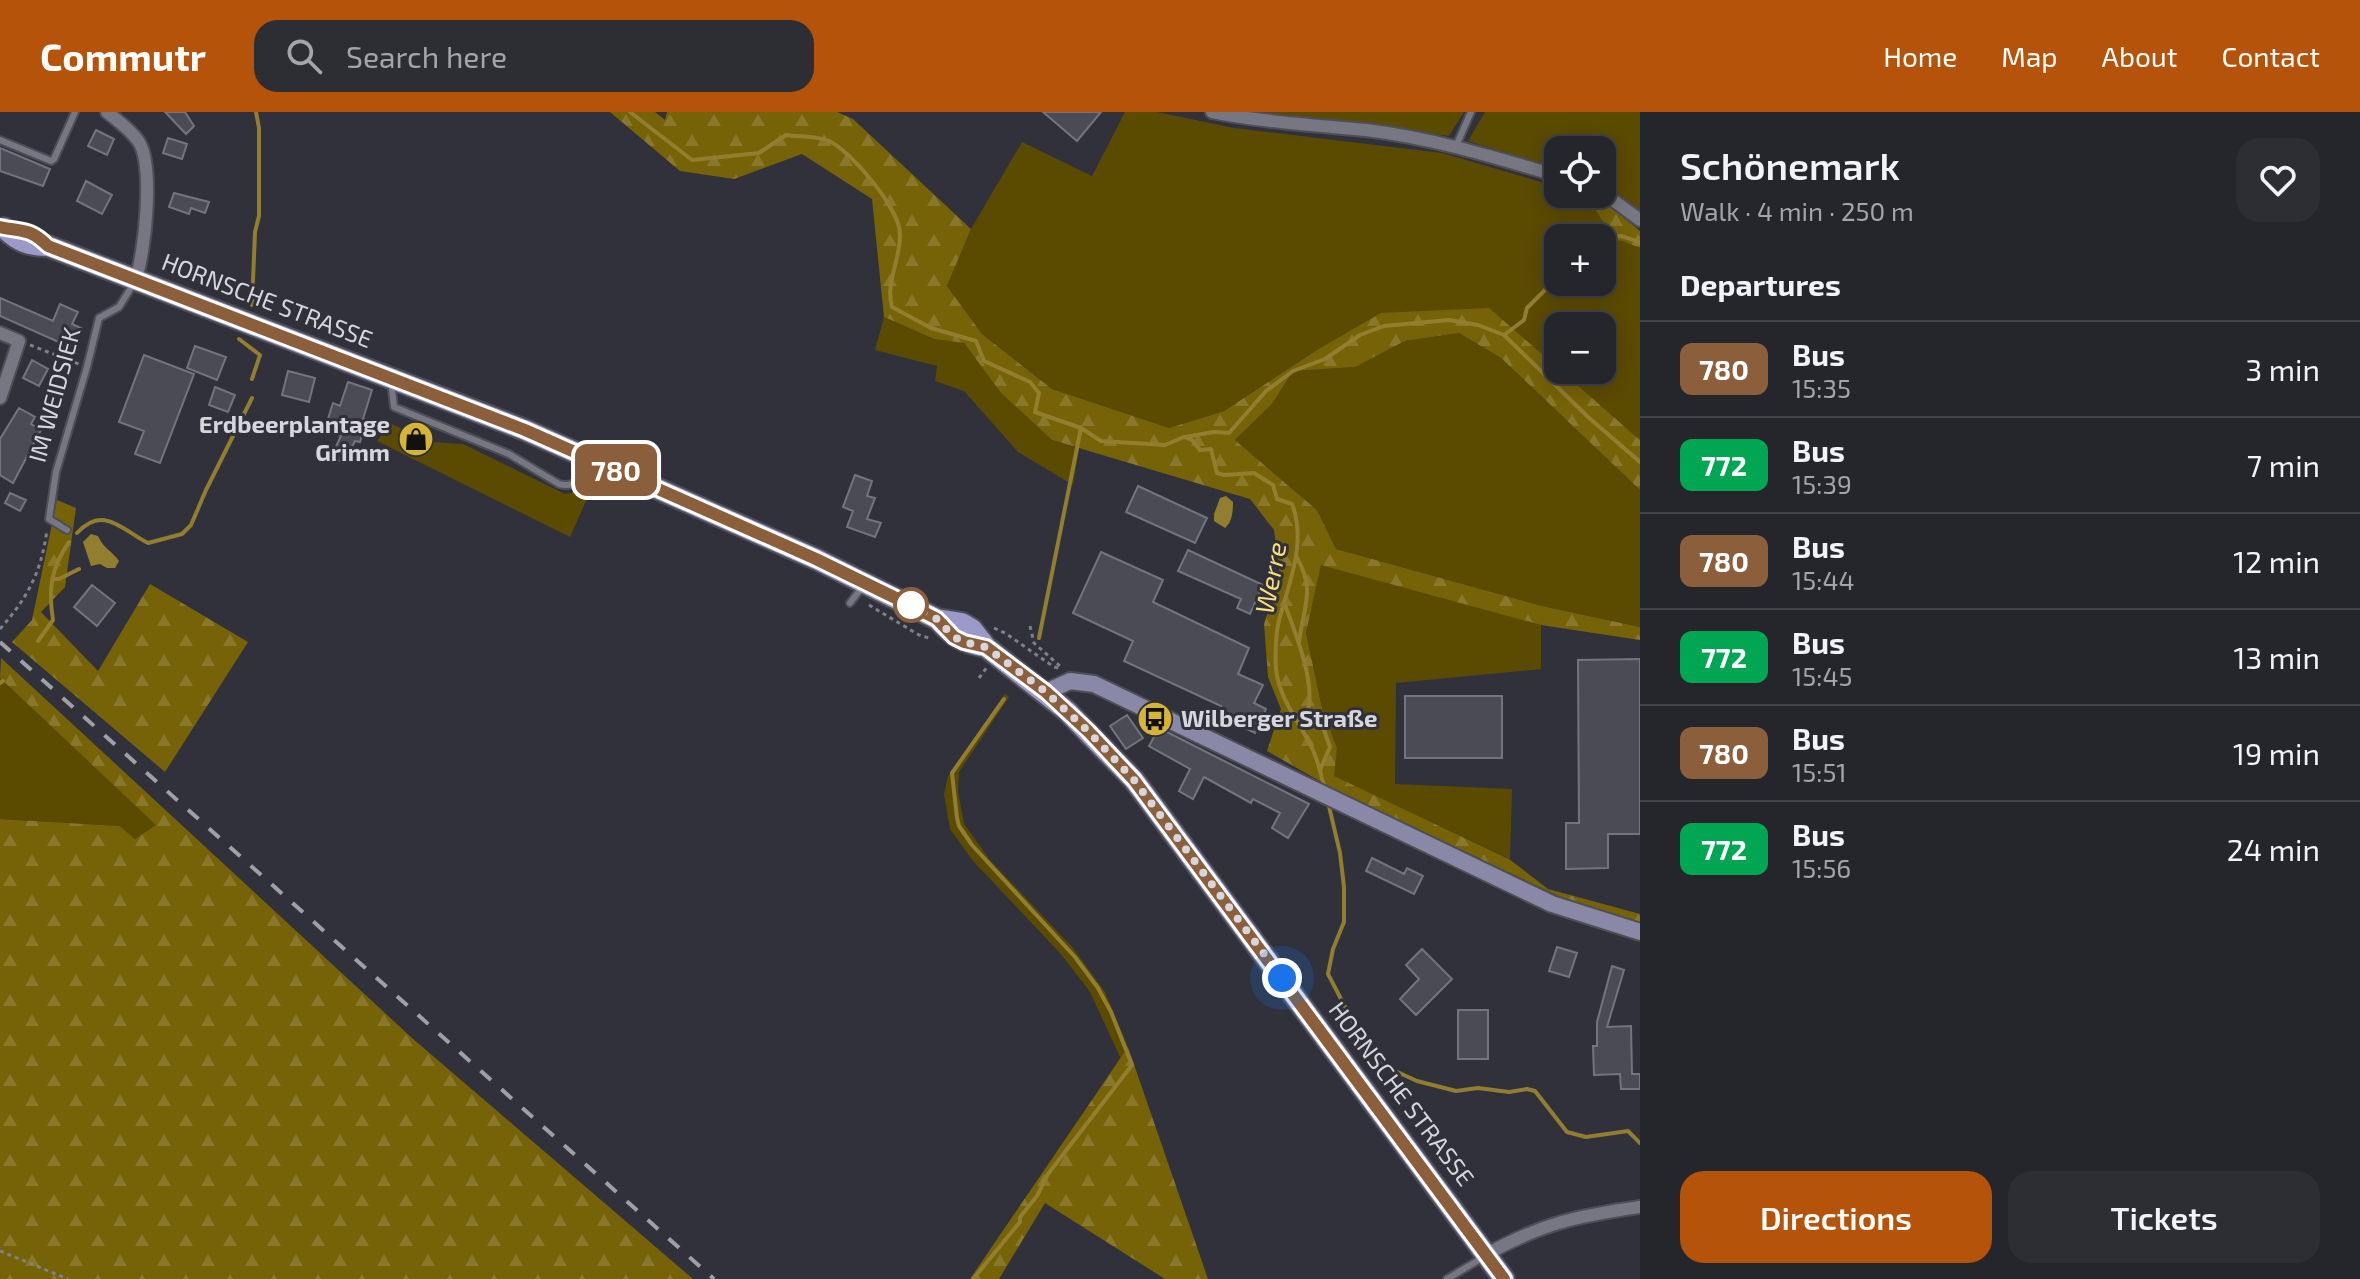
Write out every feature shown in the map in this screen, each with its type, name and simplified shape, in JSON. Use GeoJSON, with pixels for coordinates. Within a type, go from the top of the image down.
{"type":"FeatureCollection","features":[{"type":"Feature","properties":{"kind":"main road","name":"HORNSCHE STRASSE"},"geometry":{"type":"LineString","coordinates":[[2,228],[16,240],[33,246],[48,246],[136,278],[281,341],[467,406],[593,460],[791,556],[865,583],[937,619],[967,626],[981,654]]}},
{"type":"Feature","properties":{"kind":"main road"},"geometry":{"type":"LineString","coordinates":[[981,654],[1046,692]]}},
{"type":"Feature","properties":{"kind":"main road","name":"HORNSCHE STRASSE"},"geometry":{"type":"LineString","coordinates":[[1046,692],[1113,757],[1199,864],[1323,1044],[1504,1279]]}},
{"type":"Feature","properties":{"kind":"street"},"geometry":{"type":"LineString","coordinates":[[107,112],[140,144],[145,160],[144,250],[136,278]]}},
{"type":"Feature","properties":{"kind":"street"},"geometry":{"type":"LineString","coordinates":[[1212,112],[1299,126],[1366,130],[1456,146],[1544,172]]}},
{"type":"Feature","properties":{"kind":"street"},"geometry":{"type":"LineString","coordinates":[[1616,202],[1640,220]]}},
{"type":"Feature","properties":{"kind":"street","name":"IM WEIDSIEK"},"geometry":{"type":"LineString","coordinates":[[0,333],[19,341],[0,398]]}},
{"type":"Feature","properties":{"kind":"street"},"geometry":{"type":"LineString","coordinates":[[1046,692],[1070,681],[1094,684],[1552,904],[1640,932]]}},
{"type":"Feature","properties":{"kind":"street"},"geometry":{"type":"LineString","coordinates":[[1487,1254],[1519,1237],[1566,1219],[1640,1207]]}},
{"type":"Feature","properties":{"kind":"lane"},"geometry":{"type":"LineString","coordinates":[[0,140],[51,161],[75,112]]}},
{"type":"Feature","properties":{"kind":"lane"},"geometry":{"type":"LineString","coordinates":[[1456,146],[1471,112]]}},
{"type":"Feature","properties":{"kind":"lane","name":"IM WEIDSIEK"},"geometry":{"type":"LineString","coordinates":[[67,530],[49,519],[56,472],[99,318],[119,307],[136,278]]}},
{"type":"Feature","properties":{"kind":"lane"},"geometry":{"type":"LineString","coordinates":[[396,379],[392,390],[394,407],[509,454],[566,487],[581,479],[593,460]]}},
{"type":"Feature","properties":{"kind":"lane"},"geometry":{"type":"LineString","coordinates":[[850,603],[865,583]]}},
{"type":"Feature","properties":{"kind":"lane"},"geometry":{"type":"LineString","coordinates":[[1447,1279],[1487,1254]]}},
{"type":"Feature","properties":{"kind":"path"},"geometry":{"type":"LineString","coordinates":[[19,341],[87,367]]}},
{"type":"Feature","properties":{"kind":"path"},"geometry":{"type":"LineString","coordinates":[[0,629],[25,599],[42,561],[45,542]]}},
{"type":"Feature","properties":{"kind":"path"},"geometry":{"type":"LineString","coordinates":[[986,625],[1005,633],[1054,667],[1063,669],[1034,643],[1030,626]]}},
{"type":"Feature","properties":{"kind":"path"},"geometry":{"type":"LineString","coordinates":[[981,654],[995,674]]}},
{"type":"Feature","properties":{"kind":"path"},"geometry":{"type":"LineString","coordinates":[[0,1251],[68,1279]]}},
{"type":"Feature","properties":{"kind":"shaded area"},"geometry":{"type":"Polygon","coordinates":[[[1125,112],[1157,112],[1234,128],[1442,153],[1544,183],[1544,208],[1596,208],[1603,222],[1544,224],[1544,296],[1616,296],[1616,240],[1640,248],[1640,440],[1575,384],[1616,384],[1616,312],[1544,312],[1544,357],[1488,309],[1317,350],[1224,411],[1169,428],[1052,389],[982,334],[947,286],[971,229],[1022,142],[1092,176],[1125,112]]]}},
{"type":"Feature","properties":{"kind":"shaded area"},"geometry":{"type":"Polygon","coordinates":[[[1236,112],[1464,112],[1449,136],[1236,112]]]}},
{"type":"Feature","properties":{"kind":"shaded area"},"geometry":{"type":"Polygon","coordinates":[[[1485,112],[1640,112],[1640,212],[1616,192],[1616,136],[1544,136],[1544,165],[1468,141],[1485,112]]]}},
{"type":"Feature","properties":{"kind":"shaded area"},"geometry":{"type":"Polygon","coordinates":[[[884,317],[934,339],[964,343],[1001,393],[1052,440],[1079,449],[1073,485],[1018,452],[964,391],[935,381],[937,366],[875,350],[884,317]]]}},
{"type":"Feature","properties":{"kind":"shaded area"},"geometry":{"type":"Polygon","coordinates":[[[1459,333],[1501,358],[1640,490],[1640,627],[1542,606],[1336,549],[1317,510],[1235,440],[1272,404],[1293,371],[1355,367],[1405,341],[1459,333]]]}},
{"type":"Feature","properties":{"kind":"shaded area"},"geometry":{"type":"Polygon","coordinates":[[[390,423],[431,442],[463,444],[565,494],[582,490],[590,492],[570,537],[377,441],[390,423]]]}},
{"type":"Feature","properties":{"kind":"shaded area"},"geometry":{"type":"Polygon","coordinates":[[[1226,496],[1233,506],[1231,520],[1225,528],[1214,521],[1214,514],[1220,498],[1226,496]]]}},
{"type":"Feature","properties":{"kind":"shaded area"},"geometry":{"type":"Polygon","coordinates":[[[91,534],[98,536],[119,561],[115,568],[100,564],[91,566],[83,542],[91,534]]]}},
{"type":"Feature","properties":{"kind":"shaded area"},"geometry":{"type":"Polygon","coordinates":[[[1321,564],[1541,625],[1541,669],[1396,683],[1395,784],[1512,789],[1510,859],[1333,776],[1337,748],[1322,708],[1306,633],[1321,564]]]}},
{"type":"Feature","properties":{"kind":"shaded area"},"geometry":{"type":"Polygon","coordinates":[[[0,678],[157,825],[135,839],[120,826],[0,819],[0,678]]]}},
{"type":"Feature","properties":{"kind":"shaded area"},"geometry":{"type":"Polygon","coordinates":[[[1005,694],[1009,697],[959,772],[958,791],[964,824],[990,860],[1073,948],[1105,992],[1128,1047],[1121,1059],[1090,992],[1060,953],[973,861],[950,829],[944,794],[948,776],[1005,694]]]}},
{"type":"Feature","properties":{"kind":"green space"},"geometry":{"type":"Polygon","coordinates":[[[610,112],[655,112],[665,120],[667,112],[837,112],[853,119],[971,229],[947,286],[982,334],[1052,389],[1169,428],[1224,411],[1317,350],[1381,313],[1489,308],[1544,356],[1544,384],[1576,384],[1640,440],[1640,490],[1501,358],[1459,333],[1405,341],[1355,367],[1293,371],[1272,404],[1235,440],[1317,510],[1336,549],[1542,606],[1640,627],[1640,640],[1541,625],[1321,565],[1306,633],[1322,708],[1337,748],[1334,776],[1509,859],[1548,889],[1640,914],[1640,922],[1569,901],[1337,791],[1267,751],[1281,709],[1268,677],[1264,624],[1280,576],[1274,530],[1250,499],[1052,440],[1001,393],[964,343],[934,339],[884,317],[872,199],[802,154],[734,179],[680,171],[610,112]]]}},
{"type":"Feature","properties":{"kind":"green space"},"geometry":{"type":"Polygon","coordinates":[[[1595,208],[1612,208],[1640,231],[1640,248],[1616,241],[1616,224],[1600,224],[1603,222],[1595,208]]]}},
{"type":"Feature","properties":{"kind":"green space"},"geometry":{"type":"Polygon","coordinates":[[[57,500],[76,508],[65,587],[41,612],[98,671],[150,584],[248,642],[165,772],[12,642],[32,620],[57,500]]]}},
{"type":"Feature","properties":{"kind":"green space"},"geometry":{"type":"Polygon","coordinates":[[[1,658],[412,1038],[693,1279],[0,1279],[0,819],[120,826],[135,839],[156,825],[0,678],[1,658]]]}},
{"type":"Feature","properties":{"kind":"green space"},"geometry":{"type":"Polygon","coordinates":[[[1128,1047],[1208,1279],[1165,1279],[1045,1203],[999,1279],[970,1279],[1128,1047]]]}},
{"type":"Feature","properties":{"kind":"building"},"geometry":{"type":"Polygon","coordinates":[[[165,112],[185,112],[194,126],[186,134],[165,112]]]}},
{"type":"Feature","properties":{"kind":"building"},"geometry":{"type":"Polygon","coordinates":[[[1043,112],[1101,112],[1077,141],[1043,112]]]}},
{"type":"Feature","properties":{"kind":"building"},"geometry":{"type":"Polygon","coordinates":[[[96,130],[114,139],[107,155],[88,146],[96,130]]]}},
{"type":"Feature","properties":{"kind":"building"},"geometry":{"type":"Polygon","coordinates":[[[168,138],[187,144],[182,159],[163,153],[168,138]]]}},
{"type":"Feature","properties":{"kind":"building"},"geometry":{"type":"Polygon","coordinates":[[[0,148],[50,169],[43,186],[0,171],[0,148]]]}},
{"type":"Feature","properties":{"kind":"building"},"geometry":{"type":"Polygon","coordinates":[[[86,181],[112,195],[102,214],[77,201],[86,181]]]}},
{"type":"Feature","properties":{"kind":"building"},"geometry":{"type":"Polygon","coordinates":[[[174,193],[209,202],[205,213],[191,208],[189,214],[169,207],[174,193]]]}},
{"type":"Feature","properties":{"kind":"building"},"geometry":{"type":"Polygon","coordinates":[[[0,298],[53,321],[60,304],[78,312],[72,324],[81,328],[72,348],[0,316],[0,298]]]}},
{"type":"Feature","properties":{"kind":"building"},"geometry":{"type":"Polygon","coordinates":[[[195,346],[226,357],[217,380],[187,368],[195,346]]]}},
{"type":"Feature","properties":{"kind":"building"},"geometry":{"type":"Polygon","coordinates":[[[144,355],[194,374],[160,463],[135,454],[144,431],[119,422],[144,355]]]}},
{"type":"Feature","properties":{"kind":"building"},"geometry":{"type":"Polygon","coordinates":[[[32,360],[48,369],[39,386],[23,378],[32,360]]]}},
{"type":"Feature","properties":{"kind":"building"},"geometry":{"type":"Polygon","coordinates":[[[288,371],[315,378],[309,402],[282,395],[288,371]]]}},
{"type":"Feature","properties":{"kind":"building"},"geometry":{"type":"Polygon","coordinates":[[[348,382],[372,390],[360,442],[355,441],[344,463],[331,457],[341,436],[324,431],[333,403],[340,406],[348,382]]]}},
{"type":"Feature","properties":{"kind":"building"},"geometry":{"type":"Polygon","coordinates":[[[215,387],[235,395],[228,412],[209,405],[215,387]]]}},
{"type":"Feature","properties":{"kind":"building"},"geometry":{"type":"Polygon","coordinates":[[[19,408],[35,417],[31,424],[41,430],[13,483],[0,475],[0,439],[19,408]]]}},
{"type":"Feature","properties":{"kind":"building"},"geometry":{"type":"Polygon","coordinates":[[[855,475],[872,481],[867,496],[875,498],[867,519],[881,523],[875,537],[847,527],[853,511],[843,507],[855,475]]]}},
{"type":"Feature","properties":{"kind":"building"},"geometry":{"type":"Polygon","coordinates":[[[1138,486],[1207,518],[1195,543],[1126,512],[1138,486]]]}},
{"type":"Feature","properties":{"kind":"building"},"geometry":{"type":"Polygon","coordinates":[[[10,493],[26,500],[20,511],[5,503],[10,493]]]}},
{"type":"Feature","properties":{"kind":"building"},"geometry":{"type":"Polygon","coordinates":[[[1188,550],[1263,585],[1250,614],[1237,608],[1241,599],[1178,571],[1188,550]]]}},
{"type":"Feature","properties":{"kind":"building"},"geometry":{"type":"Polygon","coordinates":[[[1101,552],[1163,580],[1153,602],[1249,648],[1238,674],[1263,685],[1254,703],[1266,709],[1255,733],[1217,715],[1221,706],[1124,661],[1133,641],[1073,613],[1101,552]]]}},
{"type":"Feature","properties":{"kind":"building"},"geometry":{"type":"Polygon","coordinates":[[[92,585],[115,603],[97,626],[74,607],[92,585]]]}},
{"type":"Feature","properties":{"kind":"building"},"geometry":{"type":"Polygon","coordinates":[[[1640,659],[1640,834],[1608,834],[1608,868],[1566,869],[1566,823],[1579,823],[1578,660],[1640,659]]]}},
{"type":"Feature","properties":{"kind":"building"},"geometry":{"type":"Polygon","coordinates":[[[1405,696],[1502,696],[1502,758],[1405,758],[1405,696]]]}},
{"type":"Feature","properties":{"kind":"building"},"geometry":{"type":"Polygon","coordinates":[[[1127,715],[1143,738],[1126,749],[1110,726],[1127,715]]]}},
{"type":"Feature","properties":{"kind":"building"},"geometry":{"type":"Polygon","coordinates":[[[1159,728],[1309,804],[1288,838],[1272,828],[1280,813],[1253,799],[1251,803],[1204,777],[1193,799],[1179,791],[1190,769],[1149,746],[1159,728]]]}},
{"type":"Feature","properties":{"kind":"building"},"geometry":{"type":"Polygon","coordinates":[[[1372,858],[1404,874],[1407,868],[1423,876],[1414,894],[1366,871],[1372,858]]]}},
{"type":"Feature","properties":{"kind":"building"},"geometry":{"type":"Polygon","coordinates":[[[1557,947],[1577,953],[1569,977],[1549,971],[1557,947]]]}},
{"type":"Feature","properties":{"kind":"building"},"geometry":{"type":"Polygon","coordinates":[[[1422,949],[1452,979],[1416,1015],[1400,999],[1419,979],[1406,965],[1422,949]]]}},
{"type":"Feature","properties":{"kind":"building"},"geometry":{"type":"Polygon","coordinates":[[[1612,966],[1624,970],[1607,1027],[1631,1026],[1632,1074],[1640,1074],[1640,1089],[1621,1089],[1620,1074],[1594,1075],[1593,1046],[1597,1046],[1597,1022],[1612,966]]]}},
{"type":"Feature","properties":{"kind":"building"},"geometry":{"type":"Polygon","coordinates":[[[1458,1010],[1488,1010],[1488,1059],[1458,1059],[1458,1010]]]}},
{"type":"Feature","properties":{"kind":"waterway"},"geometry":{"type":"LineString","coordinates":[[252,305],[255,232],[259,216],[259,128],[256,112]]}},
{"type":"Feature","properties":{"kind":"waterway","name":"Werre"},"geometry":{"type":"LineString","coordinates":[[630,112],[692,160],[759,153],[786,135],[829,141],[849,156],[873,182],[898,223],[900,243],[890,289],[892,307],[931,328],[976,341],[984,361],[1030,382],[1039,393],[1035,412],[1081,428],[1101,441],[1165,445],[1184,437],[1192,440],[1200,450],[1211,449],[1217,473],[1254,473],[1273,485],[1277,499],[1292,504],[1298,531],[1296,559],[1278,627],[1276,669],[1285,700],[1314,753],[1325,789]]}},
{"type":"Feature","properties":{"kind":"waterway"},"geometry":{"type":"LineString","coordinates":[[1616,236],[1640,242]]}},
{"type":"Feature","properties":{"kind":"waterway"},"geometry":{"type":"LineString","coordinates":[[1504,335],[1524,320],[1527,308],[1544,291]]}},
{"type":"Feature","properties":{"kind":"waterway"},"geometry":{"type":"LineString","coordinates":[[1185,437],[1229,433],[1266,391],[1293,371],[1325,359],[1360,335],[1384,326],[1449,320],[1478,325],[1504,335],[1588,417],[1640,462]]}},
{"type":"Feature","properties":{"kind":"waterway"},"geometry":{"type":"LineString","coordinates":[[239,339],[260,355],[252,379]]}},
{"type":"Feature","properties":{"kind":"waterway"},"geometry":{"type":"LineString","coordinates":[[77,533],[86,525],[104,520],[121,526],[148,543],[182,534],[191,525],[252,398]]}},
{"type":"Feature","properties":{"kind":"waterway"},"geometry":{"type":"LineString","coordinates":[[1039,638],[1081,428]]}},
{"type":"Feature","properties":{"kind":"waterway"},"geometry":{"type":"LineString","coordinates":[[38,641],[53,620],[52,579],[69,542]]}},
{"type":"Feature","properties":{"kind":"waterway"},"geometry":{"type":"LineString","coordinates":[[1297,558],[1303,569],[1307,590],[1299,642]]}},
{"type":"Feature","properties":{"kind":"waterway"},"geometry":{"type":"LineString","coordinates":[[52,579],[59,579],[79,569]]}},
{"type":"Feature","properties":{"kind":"waterway"},"geometry":{"type":"LineString","coordinates":[[1285,605],[1302,654],[1310,693],[1302,730]]}},
{"type":"Feature","properties":{"kind":"waterway"},"geometry":{"type":"LineString","coordinates":[[973,1279],[1020,1222],[1020,1217],[1037,1196],[1048,1174],[1132,1065],[1098,988],[1075,957],[972,845],[959,826],[952,773],[1004,699]]}},
{"type":"Feature","properties":{"kind":"waterway"},"geometry":{"type":"LineString","coordinates":[[1308,710],[1324,730],[1330,747],[1320,770]]}},
{"type":"Feature","properties":{"kind":"waterway","name":"Werre"},"geometry":{"type":"LineString","coordinates":[[1328,802],[1344,887],[1344,922],[1333,949],[1328,974],[1365,1045],[1382,1065],[1417,1081],[1456,1091],[1478,1088],[1535,1091],[1567,1132],[1586,1137],[1628,1131],[1640,1143]]}},
{"type":"Feature","properties":{"kind":"railway"},"geometry":{"type":"LineString","coordinates":[[0,642],[714,1279]]}},
{"type":"Feature","properties":{"kind":"bus line","name":"780"},"geometry":{"type":"LineString","coordinates":[[0,227],[21,228],[36,234],[48,246],[525,430],[816,559],[937,619],[954,637],[986,647],[1046,692],[1134,780],[1504,1279]]}},
{"type":"Feature","properties":{"kind":"place","name":"Erdbeerplantage Grimm"},"geometry":{"type":"Point","coordinates":[416,439]}},
{"type":"Feature","properties":{"kind":"place","name":"Wilberger Straße"},"geometry":{"type":"Point","coordinates":[1155,719]}},
{"type":"Feature","properties":{"kind":"route"},"geometry":{"type":"LineString","coordinates":[[911,605],[937,619],[954,637],[986,647],[1046,692],[1088,731],[1134,780],[1282,978]]}}]}
